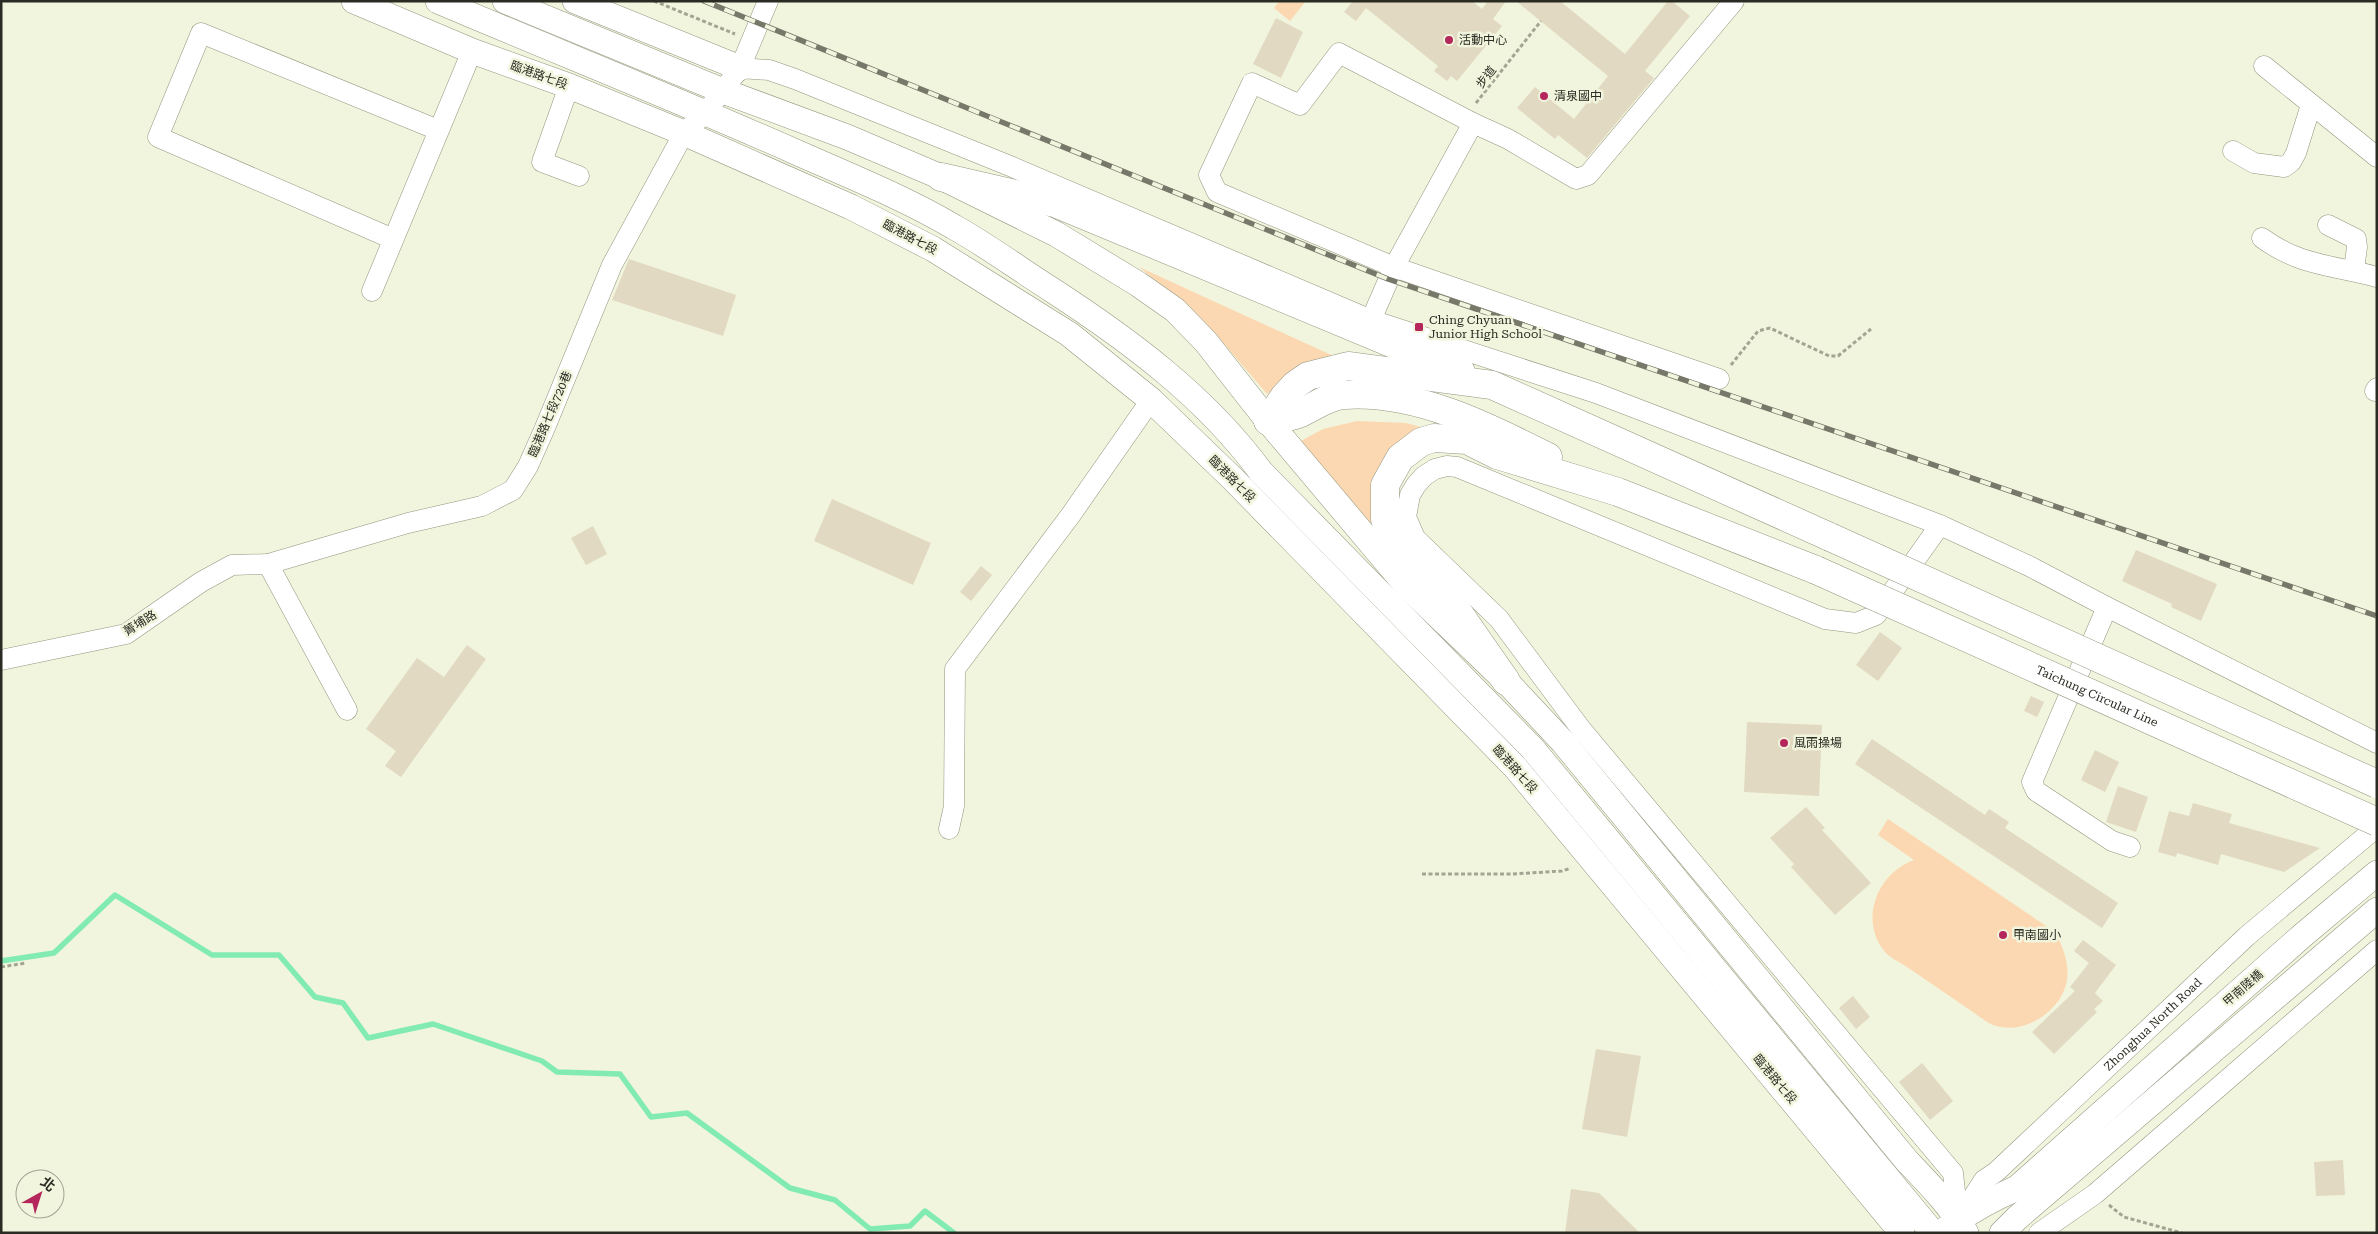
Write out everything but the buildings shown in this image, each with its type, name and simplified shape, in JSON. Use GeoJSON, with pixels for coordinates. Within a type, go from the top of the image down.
{"type":"FeatureCollection","features":[{"type":"Feature","properties":{"kind":"highway"},"geometry":{"type":"LineString","coordinates":[[941,176],[1055,203],[1492,385],[2377,784]]}},
{"type":"Feature","properties":{"kind":"highway"},"geometry":{"type":"LineString","coordinates":[[1268,421],[1284,397],[1308,376],[1348,366],[1492,385]]}},
{"type":"Feature","properties":{"kind":"highway"},"geometry":{"type":"LineString","coordinates":[[1268,421],[1298,414],[1342,395],[1401,400],[1435,408],[1510,438],[1618,492]]}},
{"type":"Feature","properties":{"kind":"highway"},"geometry":{"type":"LineString","coordinates":[[1506,681],[1458,612],[1405,556],[1390,535],[1385,519],[1384,504],[1385,485],[1391,471],[1400,458],[1421,442],[1434,438],[1467,440],[1497,455],[1618,492]]}},
{"type":"Feature","properties":{"kind":"highway","name":"Taichung Circular Line"},"geometry":{"type":"LineString","coordinates":[[1618,492],[1816,570],[2377,822]]}},
{"type":"Feature","properties":{"kind":"main road","name":"臨港路七段"},"geometry":{"type":"LineString","coordinates":[[354,1],[472,51],[569,86],[684,133],[851,207],[933,249],[1069,334],[1150,400],[1233,479],[1515,767],[1902,1233]]}},
{"type":"Feature","properties":{"kind":"main road","name":"臨港路七段"},"geometry":{"type":"LineString","coordinates":[[438,1],[706,112],[859,180],[953,226],[1089,314],[1156,362],[1239,442],[1261,472],[1532,748],[1933,1233]]}},
{"type":"Feature","properties":{"kind":"main road"},"geometry":{"type":"LineString","coordinates":[[505,1],[723,91],[847,137],[941,176],[1056,234],[1138,284],[1174,310],[1206,342],[1268,421],[1406,585],[1506,681],[1563,742],[1907,1161],[1955,1228]]}},
{"type":"Feature","properties":{"kind":"main road"},"geometry":{"type":"LineString","coordinates":[[575,1],[740,68]]}},
{"type":"Feature","properties":{"kind":"main road"},"geometry":{"type":"LineString","coordinates":[[1239,442],[1268,421]]}},
{"type":"Feature","properties":{"kind":"main road"},"geometry":{"type":"LineString","coordinates":[[1515,767],[1532,748]]}},
{"type":"Feature","properties":{"kind":"main road","name":"甲南陸橋"},"geometry":{"type":"LineString","coordinates":[[1955,1228],[2017,1188],[2303,935],[2377,873]]}},
{"type":"Feature","properties":{"kind":"main road"},"geometry":{"type":"LineString","coordinates":[[2002,1233],[2017,1218],[2377,910]]}},
{"type":"Feature","properties":{"kind":"street"},"geometry":{"type":"LineString","coordinates":[[1719,379],[1394,267],[1217,192],[1209,175],[1252,83],[1300,105],[1339,52],[1473,123],[1508,139],[1576,179],[1581,179],[1594,168],[1734,1]]}},
{"type":"Feature","properties":{"kind":"street","name":"臨港路七段720巷"},"geometry":{"type":"LineString","coordinates":[[268,564],[408,523],[482,506],[513,490],[528,466],[544,430],[612,265],[684,133],[706,112],[740,68],[752,40],[763,3]]}},
{"type":"Feature","properties":{"kind":"street"},"geometry":{"type":"LineString","coordinates":[[393,239],[158,137],[201,33],[438,130]]}},
{"type":"Feature","properties":{"kind":"street"},"geometry":{"type":"LineString","coordinates":[[372,291],[472,51]]}},
{"type":"Feature","properties":{"kind":"street"},"geometry":{"type":"LineString","coordinates":[[2264,66],[2311,106],[2377,156]]}},
{"type":"Feature","properties":{"kind":"street"},"geometry":{"type":"LineString","coordinates":[[740,68],[769,70],[795,79],[1019,170],[1371,320],[1596,393],[1940,524],[2031,567],[2107,608],[2377,743]]}},
{"type":"Feature","properties":{"kind":"street"},"geometry":{"type":"LineString","coordinates":[[569,86],[542,162],[579,176]]}},
{"type":"Feature","properties":{"kind":"street"},"geometry":{"type":"LineString","coordinates":[[2233,151],[2254,163],[2284,167],[2291,162],[2296,153],[2311,106]]}},
{"type":"Feature","properties":{"kind":"street"},"geometry":{"type":"LineString","coordinates":[[1371,320],[1394,267],[1473,123]]}},
{"type":"Feature","properties":{"kind":"street"},"geometry":{"type":"LineString","coordinates":[[2328,225],[2356,239],[2357,247],[2354,270]]}},
{"type":"Feature","properties":{"kind":"street"},"geometry":{"type":"LineString","coordinates":[[2262,238],[2277,249],[2308,262],[2354,270],[2377,277]]}},
{"type":"Feature","properties":{"kind":"street"},"geometry":{"type":"LineString","coordinates":[[949,828],[954,806],[955,669],[1070,516],[1150,400]]}},
{"type":"Feature","properties":{"kind":"street"},"geometry":{"type":"LineString","coordinates":[[1940,524],[1876,615],[1856,623],[1824,619],[1456,467],[1446,466],[1424,476],[1410,495],[1406,518],[1415,538],[1499,619],[1581,729],[1952,1173],[1955,1228]]}},
{"type":"Feature","properties":{"kind":"street"},"geometry":{"type":"LineString","coordinates":[[268,564],[347,710]]}},
{"type":"Feature","properties":{"kind":"street","name":"菁埔路"},"geometry":{"type":"LineString","coordinates":[[1,660],[126,634],[201,582],[232,565],[268,564]]}},
{"type":"Feature","properties":{"kind":"street"},"geometry":{"type":"LineString","coordinates":[[2107,608],[2032,782],[2036,791],[2104,836],[2130,847]]}},
{"type":"Feature","properties":{"kind":"street","name":"Zhonghua North Road"},"geometry":{"type":"LineString","coordinates":[[1955,1228],[1984,1180],[1996,1172],[2246,936],[2377,827]]}},
{"type":"Feature","properties":{"kind":"street"},"geometry":{"type":"LineString","coordinates":[[2040,1233],[2095,1194],[2377,950]]}},
{"type":"Feature","properties":{"kind":"path"},"geometry":{"type":"LineString","coordinates":[[654,1],[752,40]]}},
{"type":"Feature","properties":{"kind":"path","name":"步道"},"geometry":{"type":"LineString","coordinates":[[1473,123],[1476,103],[1541,21]]}},
{"type":"Feature","properties":{"kind":"path"},"geometry":{"type":"LineString","coordinates":[[1719,379],[1758,331],[1770,328],[1830,356],[1838,356],[1870,329]]}},
{"type":"Feature","properties":{"kind":"path"},"geometry":{"type":"LineString","coordinates":[[1422,874],[1513,874],[1562,871],[1593,860]]}},
{"type":"Feature","properties":{"kind":"path"},"geometry":{"type":"LineString","coordinates":[[1,967],[26,964]]}},
{"type":"Feature","properties":{"kind":"path"},"geometry":{"type":"LineString","coordinates":[[2095,1194],[2124,1218],[2182,1233]]}},
{"type":"Feature","properties":{"kind":"shaded area"},"geometry":{"type":"Polygon","coordinates":[[[1279,1],[1306,1],[1290,21],[1274,8],[1279,1]]]}},
{"type":"Feature","properties":{"kind":"shaded area"},"geometry":{"type":"Polygon","coordinates":[[[1139,267],[1340,359],[1301,371],[1267,394],[1225,345],[1186,306],[1139,267]]]}},
{"type":"Feature","properties":{"kind":"shaded area"},"geometry":{"type":"Polygon","coordinates":[[[1357,421],[1406,423],[1447,434],[1396,452],[1386,549],[1299,442],[1323,429],[1357,421]]]}},
{"type":"Feature","properties":{"kind":"shaded area"},"geometry":{"type":"Polygon","coordinates":[[[1888,819],[2055,932],[2063,949],[2067,974],[2064,991],[2059,1000],[2046,1014],[2021,1026],[2011,1028],[1993,1025],[1885,952],[1877,939],[1873,926],[1876,898],[1890,875],[1901,866],[1914,860],[1878,835],[1888,819]]]}},
{"type":"Feature","properties":{"kind":"waterway"},"geometry":{"type":"LineString","coordinates":[[1,961],[54,953],[115,895],[212,955],[279,955],[315,997],[343,1003],[368,1038],[433,1024],[542,1061],[557,1072],[620,1074],[651,1117],[687,1113],[790,1188],[835,1200],[870,1229],[910,1226],[925,1211],[954,1233]]}},
{"type":"Feature","properties":{"kind":"railway"},"geometry":{"type":"LineString","coordinates":[[704,1],[1388,279],[2377,616]]}},
{"type":"Feature","properties":{"kind":"place","name":"活動中心"},"geometry":{"type":"Point","coordinates":[1449,40]}},
{"type":"Feature","properties":{"kind":"place","name":"清泉國中"},"geometry":{"type":"Point","coordinates":[1544,96]}},
{"type":"Feature","properties":{"kind":"place","name":"Ching Chyuan Junior High School"},"geometry":{"type":"Point","coordinates":[1419,327]}},
{"type":"Feature","properties":{"kind":"place","name":"風雨操場"},"geometry":{"type":"Point","coordinates":[1784,743]}},
{"type":"Feature","properties":{"kind":"place","name":"甲南國小"},"geometry":{"type":"Point","coordinates":[2003,935]}}]}
